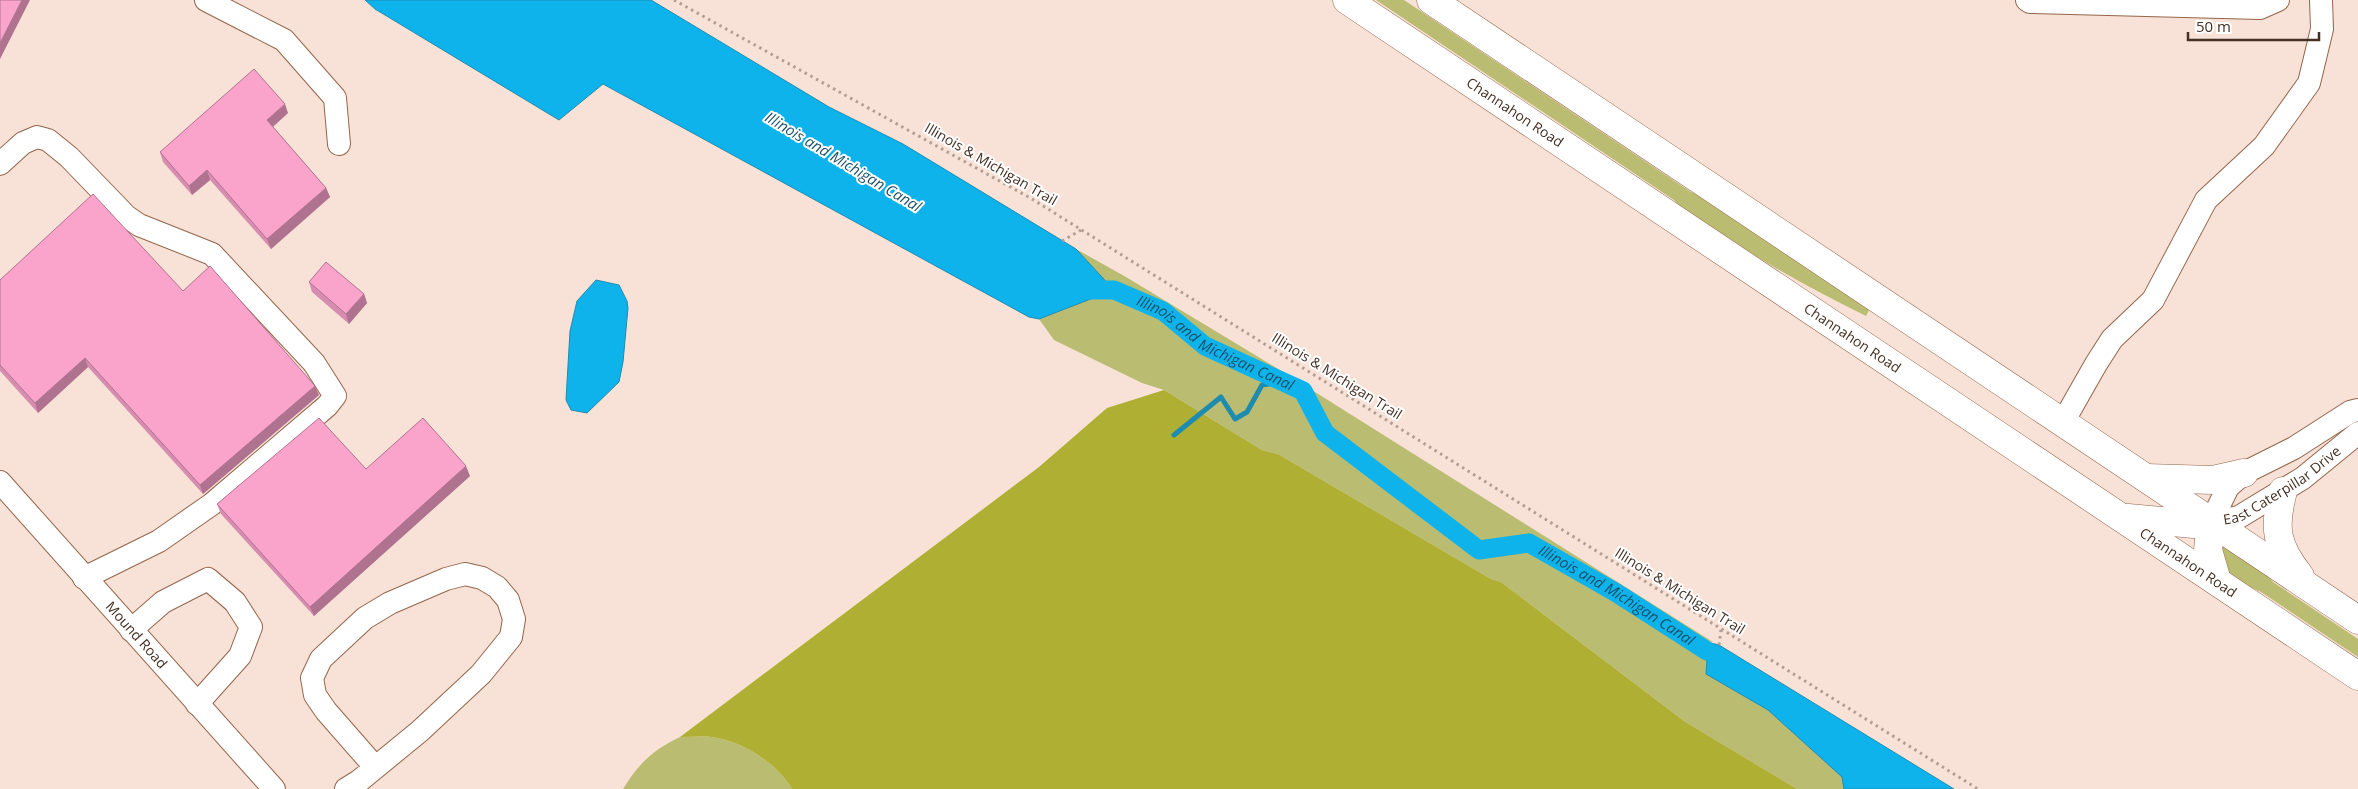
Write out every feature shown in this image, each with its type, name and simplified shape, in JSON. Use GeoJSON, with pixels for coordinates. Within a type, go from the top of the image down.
{"type":"FeatureCollection","features":[{"type":"Feature","properties":{"kind":"main road","name":"Channahon Road"},"geometry":{"type":"LineString","coordinates":[[1347,0],[2358,676]]}},
{"type":"Feature","properties":{"kind":"main road"},"geometry":{"type":"LineString","coordinates":[[1431,0],[2358,620]]}},
{"type":"Feature","properties":{"kind":"main road"},"geometry":{"type":"LineString","coordinates":[[2146,478],[2213,480],[2244,473]]}},
{"type":"Feature","properties":{"kind":"main road"},"geometry":{"type":"LineString","coordinates":[[2283,491],[2278,510],[2276,532],[2285,558],[2308,587]]}},
{"type":"Feature","properties":{"kind":"main road"},"geometry":{"type":"LineString","coordinates":[[2121,517],[2194,524],[2211,522]]}},
{"type":"Feature","properties":{"kind":"main road"},"geometry":{"type":"LineString","coordinates":[[2211,522],[2208,550],[2217,581]]}},
{"type":"Feature","properties":{"kind":"street"},"geometry":{"type":"LineString","coordinates":[[206,0],[284,40],[336,98],[339,144]]}},
{"type":"Feature","properties":{"kind":"street"},"geometry":{"type":"LineString","coordinates":[[2026,0],[2030,2],[2260,8],[2278,0]]}},
{"type":"Feature","properties":{"kind":"street"},"geometry":{"type":"LineString","coordinates":[[2062,422],[2112,339],[2153,300],[2206,200],[2264,146],[2309,83],[2322,29],[2321,0]]}},
{"type":"Feature","properties":{"kind":"street"},"geometry":{"type":"LineString","coordinates":[[0,164],[23,143],[37,137],[48,140],[69,157],[126,216],[139,225],[212,254],[314,363],[335,396],[326,406],[212,504],[159,541],[84,578]]}},
{"type":"Feature","properties":{"kind":"street","name":"East Caterpillar Drive"},"geometry":{"type":"LineString","coordinates":[[2211,522],[2228,487],[2244,473],[2294,448],[2350,412],[2358,410]]}},
{"type":"Feature","properties":{"kind":"street","name":"East Caterpillar Drive"},"geometry":{"type":"LineString","coordinates":[[2211,522],[2239,517],[2283,491],[2358,434]]}},
{"type":"Feature","properties":{"kind":"street","name":"Mound Road"},"geometry":{"type":"LineString","coordinates":[[0,482],[274,789]]}},
{"type":"Feature","properties":{"kind":"street"},"geometry":{"type":"LineString","coordinates":[[346,789],[359,781],[420,731],[481,674],[511,637],[514,619],[508,600],[496,587],[482,578],[465,574],[446,579],[390,603],[364,618],[321,659],[312,678],[315,695],[326,711],[375,767]]}},
{"type":"Feature","properties":{"kind":"street"},"geometry":{"type":"LineString","coordinates":[[131,630],[163,602],[208,579],[235,602],[250,627],[240,656],[197,704]]}},
{"type":"Feature","properties":{"kind":"path","name":"Illinois & Michigan Trail"},"geometry":{"type":"LineString","coordinates":[[674,0],[1032,199],[1978,789]]}},
{"type":"Feature","properties":{"kind":"path"},"geometry":{"type":"LineString","coordinates":[[1062,241],[1081,230]]}},
{"type":"Feature","properties":{"kind":"path"},"geometry":{"type":"LineString","coordinates":[[1719,645],[1721,630]]}},
{"type":"Feature","properties":{"kind":"green space"},"geometry":{"type":"Polygon","coordinates":[[[1376,0],[1404,0],[1691,192],[1703,196],[1870,308],[1866,316],[1808,286],[1734,243],[1682,209],[1674,200],[1376,0]]]}},
{"type":"Feature","properties":{"kind":"green space"},"geometry":{"type":"Polygon","coordinates":[[[1076,249],[1280,370],[1713,642],[1687,637],[1707,660],[1706,674],[1768,710],[1842,777],[1844,789],[1797,789],[1684,721],[1501,582],[1491,579],[1278,454],[1262,450],[1164,390],[1142,383],[1054,340],[1039,319],[1114,290],[1076,249]]]}},
{"type":"Feature","properties":{"kind":"green space"},"geometry":{"type":"Polygon","coordinates":[[[2217,540],[2262,570],[2273,582],[2358,639],[2358,657],[2261,592],[2238,582],[2229,573],[2222,560],[2217,540]]]}},
{"type":"Feature","properties":{"kind":"green space"},"geometry":{"type":"Polygon","coordinates":[[[680,737],[712,737],[747,748],[777,770],[792,789],[623,789],[647,758],[680,737]]]}},
{"type":"Feature","properties":{"kind":"shaded area"},"geometry":{"type":"Polygon","coordinates":[[[1164,390],[1262,450],[1278,454],[1491,579],[1501,582],[1684,721],[1797,789],[792,789],[777,770],[747,748],[712,737],[680,737],[1039,467],[1107,408],[1164,390]]]}},
{"type":"Feature","properties":{"kind":"water"},"geometry":{"type":"Polygon","coordinates":[[[365,0],[651,0],[829,107],[903,144],[1076,249],[1114,290],[1039,319],[1029,317],[603,84],[559,120],[375,9],[365,0]]]}},
{"type":"Feature","properties":{"kind":"water"},"geometry":{"type":"Polygon","coordinates":[[[596,280],[619,285],[627,301],[628,308],[623,362],[619,382],[587,413],[571,410],[566,400],[570,331],[577,301],[596,280]]]}},
{"type":"Feature","properties":{"kind":"water"},"geometry":{"type":"Polygon","coordinates":[[[1686,637],[1719,645],[1954,789],[1844,789],[1842,777],[1768,710],[1706,674],[1707,660],[1686,637]]]}},
{"type":"Feature","properties":{"kind":"building"},"geometry":{"type":"Polygon","coordinates":[[[0,0],[22,0],[0,43],[0,0]]]}},
{"type":"Feature","properties":{"kind":"building"},"geometry":{"type":"Polygon","coordinates":[[[254,69],[285,104],[267,120],[326,188],[267,239],[207,170],[189,186],[160,152],[254,69]]]}},
{"type":"Feature","properties":{"kind":"building"},"geometry":{"type":"Polygon","coordinates":[[[93,194],[183,291],[210,266],[315,386],[200,485],[85,358],[35,403],[0,365],[0,280],[93,194]]]}},
{"type":"Feature","properties":{"kind":"building"},"geometry":{"type":"Polygon","coordinates":[[[326,262],[364,294],[346,314],[309,282],[326,262]]]}},
{"type":"Feature","properties":{"kind":"building"},"geometry":{"type":"Polygon","coordinates":[[[319,418],[366,469],[423,418],[466,466],[310,607],[217,504],[319,418]]]}},
{"type":"Feature","properties":{"kind":"waterway","name":"Illinois and Michigan Canal"},"geometry":{"type":"LineString","coordinates":[[1089,290],[1114,290],[1163,311],[1205,346],[1303,391],[1325,433],[1479,550],[1529,543],[1615,592],[1707,651]]}},
{"type":"Feature","properties":{"kind":"waterway"},"geometry":{"type":"LineString","coordinates":[[1174,435],[1221,397],[1235,419],[1247,412],[1262,385],[1283,382]]}}]}
